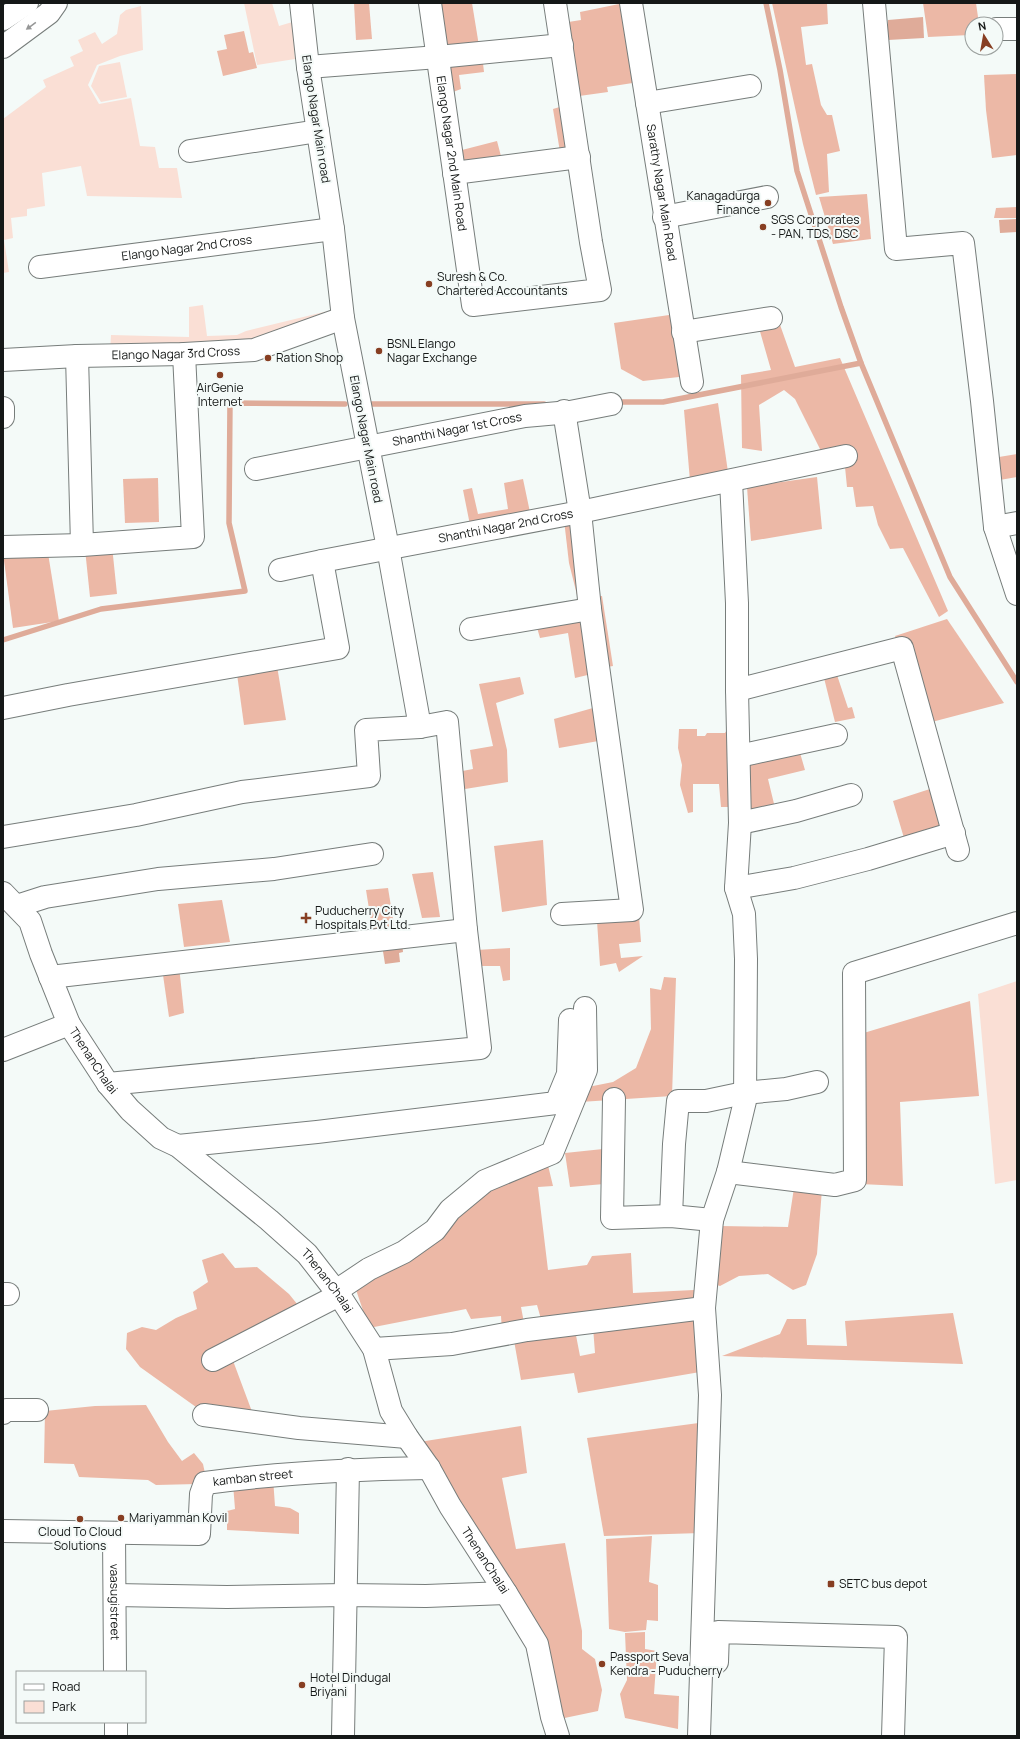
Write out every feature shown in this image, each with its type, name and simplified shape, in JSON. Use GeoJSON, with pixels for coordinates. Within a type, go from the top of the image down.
{"type":"FeatureCollection","features":[{"type":"Feature","properties":{"kind":"street"},"geometry":{"type":"LineString","coordinates":[[3,19],[27,3]]}},
{"type":"Feature","properties":{"kind":"street"},"geometry":{"type":"LineString","coordinates":[[3,47],[49,13],[56,3]]}},
{"type":"Feature","properties":{"kind":"street","name":"Elango Nagar Main road"},"geometry":{"type":"LineString","coordinates":[[301,3],[308,67],[333,229],[343,318],[388,548],[420,727]]}},
{"type":"Feature","properties":{"kind":"street","name":"Elango Nagar 2nd Main Road"},"geometry":{"type":"LineString","coordinates":[[430,3],[472,305],[600,290],[579,157]]}},
{"type":"Feature","properties":{"kind":"street"},"geometry":{"type":"LineString","coordinates":[[454,173],[579,157],[555,3]]}},
{"type":"Feature","properties":{"kind":"street","name":"Sarathy Nagar Main Road"},"geometry":{"type":"LineString","coordinates":[[631,3],[664,217],[692,382]]}},
{"type":"Feature","properties":{"kind":"street"},"geometry":{"type":"LineString","coordinates":[[874,3],[896,249],[963,242],[995,527],[1017,594]]}},
{"type":"Feature","properties":{"kind":"street"},"geometry":{"type":"LineString","coordinates":[[1004,29],[1017,28]]}},
{"type":"Feature","properties":{"kind":"street"},"geometry":{"type":"LineString","coordinates":[[308,67],[438,57],[562,45]]}},
{"type":"Feature","properties":{"kind":"street"},"geometry":{"type":"LineString","coordinates":[[647,103],[750,86]]}},
{"type":"Feature","properties":{"kind":"street"},"geometry":{"type":"LineString","coordinates":[[190,151],[318,131]]}},
{"type":"Feature","properties":{"kind":"street"},"geometry":{"type":"LineString","coordinates":[[664,217],[767,197]]}},
{"type":"Feature","properties":{"kind":"street","name":"Elango Nagar 2nd Cross"},"geometry":{"type":"LineString","coordinates":[[40,268],[333,229]]}},
{"type":"Feature","properties":{"kind":"street","name":"Elango Nagar 3rd Cross"},"geometry":{"type":"LineString","coordinates":[[3,360],[76,356],[184,354],[254,350],[343,318]]}},
{"type":"Feature","properties":{"kind":"street"},"geometry":{"type":"LineString","coordinates":[[683,332],[771,318]]}},
{"type":"Feature","properties":{"kind":"street"},"geometry":{"type":"LineString","coordinates":[[3,547],[82,545],[193,537],[184,354]]}},
{"type":"Feature","properties":{"kind":"street"},"geometry":{"type":"LineString","coordinates":[[76,356],[82,545]]}},
{"type":"Feature","properties":{"kind":"street","name":"Shanthi Nagar 1st Cross"},"geometry":{"type":"LineString","coordinates":[[256,469],[525,416],[564,411],[570,412],[611,404]]}},
{"type":"Feature","properties":{"kind":"street"},"geometry":{"type":"LineString","coordinates":[[3,408],[3,417]]}},
{"type":"Feature","properties":{"kind":"street"},"geometry":{"type":"LineString","coordinates":[[562,914],[632,910],[590,609],[580,512],[564,411]]}},
{"type":"Feature","properties":{"kind":"street","name":"Shanthi Nagar 2nd Cross"},"geometry":{"type":"LineString","coordinates":[[280,570],[580,512],[846,456]]}},
{"type":"Feature","properties":{"kind":"street"},"geometry":{"type":"LineString","coordinates":[[699,1736],[710,1395],[704,1308],[712,1220],[728,1172],[745,1101],[746,959],[744,914],[736,888],[740,823],[737,603],[731,481]]}},
{"type":"Feature","properties":{"kind":"street"},"geometry":{"type":"LineString","coordinates":[[995,527],[1017,523]]}},
{"type":"Feature","properties":{"kind":"street"},"geometry":{"type":"LineString","coordinates":[[3,708],[68,695],[338,648],[322,561]]}},
{"type":"Feature","properties":{"kind":"street"},"geometry":{"type":"LineString","coordinates":[[471,628],[590,609]]}},
{"type":"Feature","properties":{"kind":"street"},"geometry":{"type":"LineString","coordinates":[[736,888],[794,878],[868,859],[956,841],[902,648],[737,690]]}},
{"type":"Feature","properties":{"kind":"street"},"geometry":{"type":"LineString","coordinates":[[3,837],[136,815],[242,792],[369,776],[366,730],[420,727],[447,722],[466,930],[480,1048],[108,1084]]}},
{"type":"Feature","properties":{"kind":"street"},"geometry":{"type":"LineString","coordinates":[[739,756],[836,735]]}},
{"type":"Feature","properties":{"kind":"street"},"geometry":{"type":"LineString","coordinates":[[740,823],[796,811],[852,795]]}},
{"type":"Feature","properties":{"kind":"street"},"geometry":{"type":"LineString","coordinates":[[10,900],[45,897],[158,879],[274,869],[372,854]]}},
{"type":"Feature","properties":{"kind":"street","name":"ThenanChalai"},"geometry":{"type":"LineString","coordinates":[[10,900],[30,921],[69,1024],[108,1084],[130,1110],[161,1138],[178,1146],[269,1220],[307,1254],[337,1293],[374,1349],[391,1411],[429,1468],[450,1506],[537,1644],[552,1717],[558,1736]]}},
{"type":"Feature","properties":{"kind":"street"},"geometry":{"type":"LineString","coordinates":[[728,1172],[834,1185],[855,1180],[854,973],[1017,923]]}},
{"type":"Feature","properties":{"kind":"street"},"geometry":{"type":"LineString","coordinates":[[50,977],[466,930]]}},
{"type":"Feature","properties":{"kind":"street"},"geometry":{"type":"LineString","coordinates":[[178,1146],[317,1132],[556,1103],[568,1074],[577,1014],[586,1070],[552,1153],[485,1181],[450,1210],[435,1230],[404,1252],[369,1269],[337,1293],[213,1360]]}},
{"type":"Feature","properties":{"kind":"street"},"geometry":{"type":"LineString","coordinates":[[3,1050],[69,1024]]}},
{"type":"Feature","properties":{"kind":"street"},"geometry":{"type":"LineString","coordinates":[[671,1216],[674,1144],[678,1101],[706,1101],[744,1093],[786,1089],[817,1082]]}},
{"type":"Feature","properties":{"kind":"street"},"geometry":{"type":"LineString","coordinates":[[614,1099],[612,1218],[671,1216],[712,1220]]}},
{"type":"Feature","properties":{"kind":"street"},"geometry":{"type":"LineString","coordinates":[[374,1349],[452,1344],[527,1330],[704,1308]]}},
{"type":"Feature","properties":{"kind":"street"},"geometry":{"type":"LineString","coordinates":[[3,1413],[6,1410],[37,1410]]}},
{"type":"Feature","properties":{"kind":"street"},"geometry":{"type":"LineString","coordinates":[[204,1415],[299,1428],[407,1437]]}},
{"type":"Feature","properties":{"kind":"street","name":"kamban street"},"geometry":{"type":"LineString","coordinates":[[3,1531],[199,1534],[201,1494],[205,1483],[263,1475],[348,1469],[429,1468]]}},
{"type":"Feature","properties":{"kind":"street"},"geometry":{"type":"LineString","coordinates":[[343,1736],[348,1469]]}},
{"type":"Feature","properties":{"kind":"street","name":"vaasugistreet"},"geometry":{"type":"LineString","coordinates":[[114,1533],[115,1671]]}},
{"type":"Feature","properties":{"kind":"street"},"geometry":{"type":"LineString","coordinates":[[115,1595],[227,1597],[506,1594]]}},
{"type":"Feature","properties":{"kind":"street"},"geometry":{"type":"LineString","coordinates":[[714,1736],[718,1632],[896,1637],[893,1736]]}},
{"type":"Feature","properties":{"kind":"street"},"geometry":{"type":"LineString","coordinates":[[116,1723],[116,1736]]}},
{"type":"Feature","properties":{"kind":"green space"},"geometry":{"type":"Polygon","coordinates":[[[244,3],[272,3],[279,26],[299,20],[302,44],[294,47],[295,59],[257,65],[244,3]]]}},
{"type":"Feature","properties":{"kind":"green space"},"geometry":{"type":"Polygon","coordinates":[[[141,6],[143,50],[120,56],[97,65],[88,85],[99,104],[131,98],[140,146],[155,147],[159,168],[177,168],[182,198],[87,196],[81,166],[42,173],[45,206],[27,209],[27,216],[11,218],[13,238],[4,240],[9,272],[3,273],[3,119],[46,87],[43,80],[74,66],[70,57],[83,51],[78,40],[95,32],[102,44],[117,34],[120,15],[126,10],[141,6]]]}},
{"type":"Feature","properties":{"kind":"green space"},"geometry":{"type":"Polygon","coordinates":[[[120,62],[127,97],[101,102],[91,86],[99,66],[120,62]]]}},
{"type":"Feature","properties":{"kind":"green space"},"geometry":{"type":"Polygon","coordinates":[[[203,305],[207,336],[237,335],[246,331],[332,310],[335,319],[257,347],[110,353],[111,335],[189,337],[189,307],[203,305]]]}},
{"type":"Feature","properties":{"kind":"green space"},"geometry":{"type":"Polygon","coordinates":[[[1017,981],[1017,1180],[995,1184],[978,994],[1017,981]]]}},
{"type":"Feature","properties":{"kind":"shaded area"},"geometry":{"type":"Polygon","coordinates":[[[354,3],[369,3],[372,39],[356,40],[354,3]]]}},
{"type":"Feature","properties":{"kind":"shaded area"},"geometry":{"type":"Polygon","coordinates":[[[472,3],[479,46],[444,48],[437,4],[472,3]]]}},
{"type":"Feature","properties":{"kind":"shaded area"},"geometry":{"type":"Polygon","coordinates":[[[624,3],[639,82],[607,87],[608,92],[572,97],[562,23],[581,20],[580,12],[624,3]]]}},
{"type":"Feature","properties":{"kind":"shaded area"},"geometry":{"type":"Polygon","coordinates":[[[772,3],[827,3],[828,24],[801,27],[806,65],[812,64],[821,105],[827,115],[832,115],[840,151],[827,154],[829,192],[816,195],[803,144],[772,3]]]}},
{"type":"Feature","properties":{"kind":"shaded area"},"geometry":{"type":"Polygon","coordinates":[[[923,3],[976,3],[978,16],[964,16],[964,35],[928,37],[923,3]]]}},
{"type":"Feature","properties":{"kind":"shaded area"},"geometry":{"type":"Polygon","coordinates":[[[923,17],[924,38],[888,40],[888,20],[923,17]]]}},
{"type":"Feature","properties":{"kind":"shaded area"},"geometry":{"type":"Polygon","coordinates":[[[244,31],[249,53],[253,52],[257,68],[223,76],[217,51],[227,49],[224,35],[244,31]]]}},
{"type":"Feature","properties":{"kind":"shaded area"},"geometry":{"type":"Polygon","coordinates":[[[482,55],[484,72],[459,75],[461,89],[453,92],[462,150],[497,141],[502,160],[560,152],[553,109],[566,105],[576,154],[457,171],[441,59],[482,55]]]}},
{"type":"Feature","properties":{"kind":"shaded area"},"geometry":{"type":"Polygon","coordinates":[[[1017,74],[1017,155],[992,158],[986,110],[984,75],[1017,74]]]}},
{"type":"Feature","properties":{"kind":"shaded area"},"geometry":{"type":"Polygon","coordinates":[[[867,194],[871,239],[833,244],[819,197],[867,194]]]}},
{"type":"Feature","properties":{"kind":"shaded area"},"geometry":{"type":"Polygon","coordinates":[[[1017,207],[1017,218],[994,218],[996,208],[1017,207]]]}},
{"type":"Feature","properties":{"kind":"shaded area"},"geometry":{"type":"Polygon","coordinates":[[[1017,219],[1017,232],[1000,233],[999,220],[1017,219]]]}},
{"type":"Feature","properties":{"kind":"shaded area"},"geometry":{"type":"Polygon","coordinates":[[[676,314],[686,368],[679,377],[643,381],[621,369],[614,323],[676,314]]]}},
{"type":"Feature","properties":{"kind":"shaded area"},"geometry":{"type":"Polygon","coordinates":[[[779,322],[795,367],[840,358],[948,611],[939,617],[903,548],[890,549],[878,525],[873,506],[856,507],[853,487],[847,487],[845,467],[822,453],[795,399],[784,390],[759,405],[762,451],[742,448],[741,375],[771,370],[759,328],[779,322]]]}},
{"type":"Feature","properties":{"kind":"shaded area"},"geometry":{"type":"Polygon","coordinates":[[[718,403],[728,472],[690,481],[684,410],[718,403]]]}},
{"type":"Feature","properties":{"kind":"shaded area"},"geometry":{"type":"Polygon","coordinates":[[[1017,454],[1017,477],[994,481],[993,458],[1017,454]]]}},
{"type":"Feature","properties":{"kind":"shaded area"},"geometry":{"type":"Polygon","coordinates":[[[817,477],[822,529],[751,541],[747,487],[817,477]]]}},
{"type":"Feature","properties":{"kind":"shaded area"},"geometry":{"type":"Polygon","coordinates":[[[158,478],[159,522],[125,523],[123,479],[158,478]]]}},
{"type":"Feature","properties":{"kind":"shaded area"},"geometry":{"type":"Polygon","coordinates":[[[523,479],[531,517],[471,530],[463,490],[472,488],[478,514],[508,509],[504,483],[523,479]]]}},
{"type":"Feature","properties":{"kind":"shaded area"},"geometry":{"type":"Polygon","coordinates":[[[577,517],[579,603],[569,563],[564,520],[577,517]]]}},
{"type":"Feature","properties":{"kind":"shaded area"},"geometry":{"type":"Polygon","coordinates":[[[112,546],[117,594],[90,597],[85,549],[112,546]]]}},
{"type":"Feature","properties":{"kind":"shaded area"},"geometry":{"type":"Polygon","coordinates":[[[47,547],[59,621],[13,628],[3,553],[47,547]]]}},
{"type":"Feature","properties":{"kind":"shaded area"},"geometry":{"type":"Polygon","coordinates":[[[602,596],[613,666],[601,668],[593,597],[602,596]]]}},
{"type":"Feature","properties":{"kind":"shaded area"},"geometry":{"type":"Polygon","coordinates":[[[585,616],[596,673],[575,678],[568,633],[540,638],[536,624],[585,616]]]}},
{"type":"Feature","properties":{"kind":"shaded area"},"geometry":{"type":"Polygon","coordinates":[[[947,619],[1004,703],[928,723],[895,636],[947,619]]]}},
{"type":"Feature","properties":{"kind":"shaded area"},"geometry":{"type":"Polygon","coordinates":[[[277,666],[286,720],[244,725],[237,674],[277,666]]]}},
{"type":"Feature","properties":{"kind":"shaded area"},"geometry":{"type":"Polygon","coordinates":[[[837,675],[848,708],[852,707],[855,718],[835,722],[824,678],[837,675]]]}},
{"type":"Feature","properties":{"kind":"shaded area"},"geometry":{"type":"Polygon","coordinates":[[[520,677],[524,694],[496,703],[507,750],[508,782],[459,790],[457,772],[473,769],[470,750],[493,746],[479,684],[520,677]]]}},
{"type":"Feature","properties":{"kind":"shaded area"},"geometry":{"type":"Polygon","coordinates":[[[600,706],[604,740],[559,748],[554,719],[600,706]]]}},
{"type":"Feature","properties":{"kind":"shaded area"},"geometry":{"type":"Polygon","coordinates":[[[728,728],[734,807],[721,807],[719,784],[693,784],[693,812],[688,813],[680,785],[682,765],[678,748],[679,729],[697,729],[697,736],[705,736],[707,733],[725,733],[728,728]]]}},
{"type":"Feature","properties":{"kind":"shaded area"},"geometry":{"type":"Polygon","coordinates":[[[798,746],[805,770],[768,779],[776,812],[750,819],[748,757],[798,746]]]}},
{"type":"Feature","properties":{"kind":"shaded area"},"geometry":{"type":"Polygon","coordinates":[[[933,788],[948,826],[904,838],[893,801],[933,788]]]}},
{"type":"Feature","properties":{"kind":"shaded area"},"geometry":{"type":"Polygon","coordinates":[[[543,840],[547,905],[502,912],[494,846],[543,840]]]}},
{"type":"Feature","properties":{"kind":"shaded area"},"geometry":{"type":"Polygon","coordinates":[[[433,872],[440,917],[422,918],[412,874],[433,872]]]}},
{"type":"Feature","properties":{"kind":"shaded area"},"geometry":{"type":"Polygon","coordinates":[[[388,888],[395,931],[373,934],[366,890],[388,888]]]}},
{"type":"Feature","properties":{"kind":"shaded area"},"geometry":{"type":"Polygon","coordinates":[[[222,900],[230,942],[184,947],[178,904],[222,900]]]}},
{"type":"Feature","properties":{"kind":"shaded area"},"geometry":{"type":"Polygon","coordinates":[[[639,916],[641,942],[619,944],[621,958],[643,956],[619,972],[616,963],[600,966],[597,921],[639,916]]]}},
{"type":"Feature","properties":{"kind":"shaded area"},"geometry":{"type":"Polygon","coordinates":[[[402,942],[403,952],[399,953],[400,962],[385,964],[382,945],[402,942]]]}},
{"type":"Feature","properties":{"kind":"shaded area"},"geometry":{"type":"Polygon","coordinates":[[[510,948],[510,980],[503,981],[500,966],[478,966],[476,950],[510,948]]]}},
{"type":"Feature","properties":{"kind":"shaded area"},"geometry":{"type":"Polygon","coordinates":[[[179,966],[184,1013],[169,1017],[162,968],[179,966]]]}},
{"type":"Feature","properties":{"kind":"shaded area"},"geometry":{"type":"Polygon","coordinates":[[[664,977],[676,978],[672,1096],[580,1102],[583,1088],[613,1082],[636,1068],[651,1029],[650,988],[661,990],[664,977]]]}},
{"type":"Feature","properties":{"kind":"shaded area"},"geometry":{"type":"Polygon","coordinates":[[[970,1001],[979,1096],[900,1102],[903,1186],[860,1184],[857,1035],[970,1001]]]}},
{"type":"Feature","properties":{"kind":"shaded area"},"geometry":{"type":"Polygon","coordinates":[[[603,1149],[604,1184],[570,1187],[565,1153],[603,1149]]]}},
{"type":"Feature","properties":{"kind":"shaded area"},"geometry":{"type":"Polygon","coordinates":[[[546,1157],[553,1186],[538,1187],[548,1270],[587,1265],[592,1256],[631,1253],[633,1293],[694,1290],[693,1307],[543,1326],[537,1305],[521,1307],[525,1328],[502,1331],[501,1316],[471,1319],[466,1309],[369,1328],[354,1284],[453,1211],[546,1157]]]}},
{"type":"Feature","properties":{"kind":"shaded area"},"geometry":{"type":"Polygon","coordinates":[[[794,1188],[822,1189],[817,1254],[806,1285],[793,1290],[768,1274],[739,1276],[720,1286],[711,1283],[720,1226],[788,1227],[794,1188]]]}},
{"type":"Feature","properties":{"kind":"shaded area"},"geometry":{"type":"Polygon","coordinates":[[[223,1253],[235,1268],[257,1267],[289,1294],[302,1310],[232,1358],[254,1417],[196,1407],[140,1367],[126,1349],[127,1333],[142,1327],[156,1330],[176,1318],[197,1309],[193,1292],[208,1282],[202,1260],[223,1253]]]}},
{"type":"Feature","properties":{"kind":"shaded area"},"geometry":{"type":"Polygon","coordinates":[[[953,1313],[963,1364],[722,1356],[780,1334],[787,1319],[806,1319],[807,1345],[847,1346],[845,1321],[953,1313]]]}},
{"type":"Feature","properties":{"kind":"shaded area"},"geometry":{"type":"Polygon","coordinates":[[[695,1314],[700,1372],[578,1393],[574,1373],[521,1380],[513,1335],[574,1325],[580,1356],[595,1353],[593,1327],[695,1314]]]}},
{"type":"Feature","properties":{"kind":"shaded area"},"geometry":{"type":"Polygon","coordinates":[[[146,1405],[168,1442],[182,1461],[194,1453],[203,1464],[206,1478],[197,1484],[156,1485],[148,1480],[79,1477],[74,1464],[44,1463],[45,1411],[95,1406],[146,1405]]]}},
{"type":"Feature","properties":{"kind":"shaded area"},"geometry":{"type":"Polygon","coordinates":[[[706,1422],[701,1533],[604,1536],[587,1438],[706,1422]]]}},
{"type":"Feature","properties":{"kind":"shaded area"},"geometry":{"type":"Polygon","coordinates":[[[521,1426],[527,1473],[502,1478],[516,1549],[565,1543],[582,1631],[582,1649],[595,1659],[602,1690],[598,1711],[555,1720],[542,1656],[419,1442],[521,1426]]]}},
{"type":"Feature","properties":{"kind":"shaded area"},"geometry":{"type":"Polygon","coordinates":[[[273,1478],[275,1506],[290,1508],[299,1513],[299,1534],[227,1530],[227,1511],[235,1509],[233,1484],[273,1478]]]}},
{"type":"Feature","properties":{"kind":"shaded area"},"geometry":{"type":"Polygon","coordinates":[[[652,1536],[649,1582],[658,1585],[658,1621],[647,1620],[646,1630],[625,1632],[609,1629],[606,1539],[652,1536]]]}},
{"type":"Feature","properties":{"kind":"shaded area"},"geometry":{"type":"Polygon","coordinates":[[[645,1632],[645,1649],[657,1651],[654,1694],[679,1696],[678,1729],[625,1718],[620,1694],[627,1680],[625,1633],[645,1632]]]}},
{"type":"Feature","properties":{"kind":"waterway"},"geometry":{"type":"LineString","coordinates":[[766,3],[780,70],[797,171],[841,307],[861,363],[950,577],[1017,682]]}},
{"type":"Feature","properties":{"kind":"waterway"},"geometry":{"type":"LineString","coordinates":[[615,402],[663,402],[861,363]]}},
{"type":"Feature","properties":{"kind":"waterway"},"geometry":{"type":"LineString","coordinates":[[3,640],[101,609],[245,591],[229,523],[230,403],[345,404]]}},
{"type":"Feature","properties":{"kind":"waterway"},"geometry":{"type":"LineString","coordinates":[[372,404],[544,404]]}},
{"type":"Feature","properties":{"kind":"place","name":"Kanagadurga Finance"},"geometry":{"type":"Point","coordinates":[768,203]}},
{"type":"Feature","properties":{"kind":"place","name":"SGS Corporates - PAN, TDS, DSC"},"geometry":{"type":"Point","coordinates":[763,227]}},
{"type":"Feature","properties":{"kind":"place","name":"Suresh & Co. Chartered Accountants"},"geometry":{"type":"Point","coordinates":[429,284]}},
{"type":"Feature","properties":{"kind":"place","name":"BSNL Elango Nagar Exchange"},"geometry":{"type":"Point","coordinates":[379,351]}},
{"type":"Feature","properties":{"kind":"place","name":"Ration Shop"},"geometry":{"type":"Point","coordinates":[268,358]}},
{"type":"Feature","properties":{"kind":"place","name":"AirGenie Internet"},"geometry":{"type":"Point","coordinates":[220,375]}},
{"type":"Feature","properties":{"kind":"place","name":"Puducherry City Hospitals Pvt Ltd."},"geometry":{"type":"Point","coordinates":[306,918]}},
{"type":"Feature","properties":{"kind":"place","name":"Mariyamman Kovil"},"geometry":{"type":"Point","coordinates":[121,1518]}},
{"type":"Feature","properties":{"kind":"place","name":"Cloud To Cloud Solutions"},"geometry":{"type":"Point","coordinates":[80,1519]}},
{"type":"Feature","properties":{"kind":"place","name":"SETC bus depot"},"geometry":{"type":"Point","coordinates":[831,1584]}},
{"type":"Feature","properties":{"kind":"place","name":"Passport Seva Kendra - Puducherry"},"geometry":{"type":"Point","coordinates":[602,1664]}},
{"type":"Feature","properties":{"kind":"place","name":"Hotel Dindugal Briyani"},"geometry":{"type":"Point","coordinates":[302,1685]}}]}
